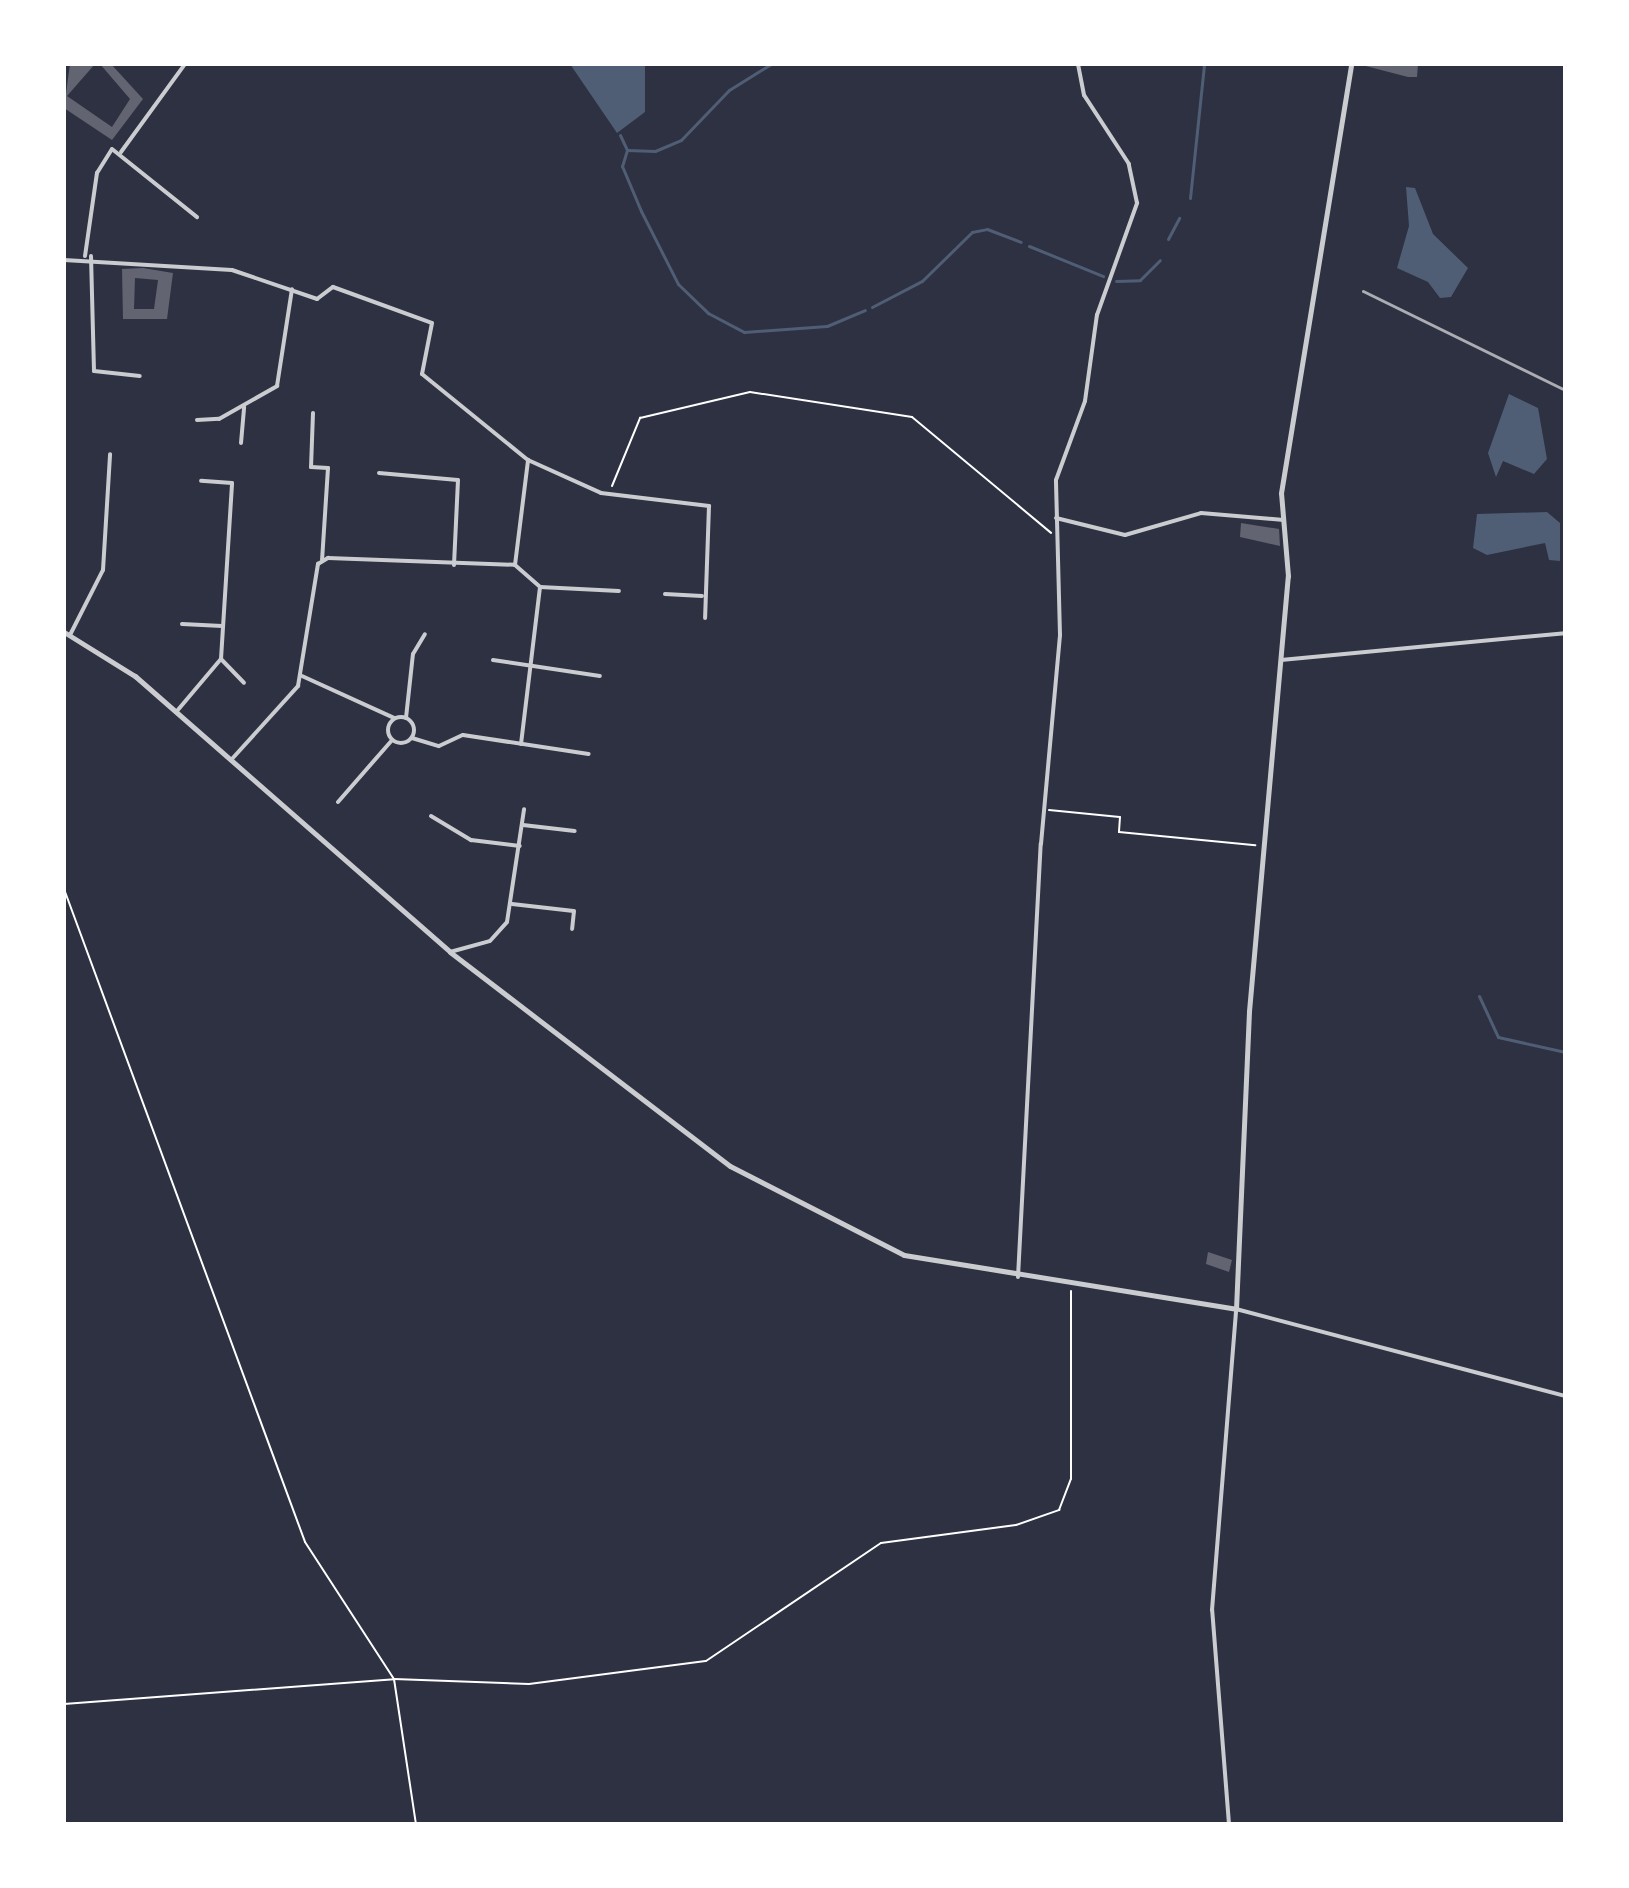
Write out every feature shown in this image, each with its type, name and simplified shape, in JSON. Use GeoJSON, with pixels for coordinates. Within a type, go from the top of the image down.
{"type":"FeatureCollection","features":[{"type":"Feature","properties":{"kind":"street"},"geometry":{"type":"LineString","coordinates":[[121,152],[185,64]]}},
{"type":"Feature","properties":{"kind":"street"},"geometry":{"type":"LineString","coordinates":[[1018,1277],[1044,809],[1060,635],[1056,480],[1085,401],[1097,315],[1137,203],[1129,164],[1084,95],[1078,64]]}},
{"type":"Feature","properties":{"kind":"street"},"geometry":{"type":"LineString","coordinates":[[1229,1824],[1212,1610],[1236,1309],[1249,1011],[1281,660],[1284,520],[1281,493],[1351,64]]}},
{"type":"Feature","properties":{"kind":"street"},"geometry":{"type":"LineString","coordinates":[[140,376],[94,371],[88,256],[100,162],[112,149],[121,152],[197,217]]}},
{"type":"Feature","properties":{"kind":"street"},"geometry":{"type":"LineString","coordinates":[[64,260],[88,256],[232,270],[324,300],[333,287],[432,323],[422,374],[528,460],[608,495],[709,506],[702,596],[705,618]]}},
{"type":"Feature","properties":{"kind":"street"},"geometry":{"type":"LineString","coordinates":[[197,420],[244,407],[270,394],[281,377],[292,289]]}},
{"type":"Feature","properties":{"kind":"street"},"geometry":{"type":"LineString","coordinates":[[241,443],[244,407]]}},
{"type":"Feature","properties":{"kind":"street"},"geometry":{"type":"LineString","coordinates":[[231,760],[301,676],[312,576],[322,560],[328,468],[311,467],[313,413]]}},
{"type":"Feature","properties":{"kind":"street"},"geometry":{"type":"LineString","coordinates":[[110,454],[103,570],[67,633],[177,711],[450,952],[730,1166],[893,1252],[1072,1287],[1236,1309],[1565,1396]]}},
{"type":"Feature","properties":{"kind":"street"},"geometry":{"type":"LineString","coordinates":[[515,565],[528,460]]}},
{"type":"Feature","properties":{"kind":"street"},"geometry":{"type":"LineString","coordinates":[[379,473],[458,480],[454,565]]}},
{"type":"Feature","properties":{"kind":"street"},"geometry":{"type":"LineString","coordinates":[[177,711],[221,659],[232,483],[201,481]]}},
{"type":"Feature","properties":{"kind":"street"},"geometry":{"type":"LineString","coordinates":[[1056,518],[1125,535],[1201,513],[1284,520]]}},
{"type":"Feature","properties":{"kind":"street"},"geometry":{"type":"LineString","coordinates":[[322,560],[515,565],[540,587],[619,591]]}},
{"type":"Feature","properties":{"kind":"street"},"geometry":{"type":"LineString","coordinates":[[521,744],[540,587]]}},
{"type":"Feature","properties":{"kind":"street"},"geometry":{"type":"LineString","coordinates":[[665,594],[702,596]]}},
{"type":"Feature","properties":{"kind":"street"},"geometry":{"type":"LineString","coordinates":[[182,624],[222,626]]}},
{"type":"Feature","properties":{"kind":"street"},"geometry":{"type":"LineString","coordinates":[[1281,660],[1565,633]]}},
{"type":"Feature","properties":{"kind":"street"},"geometry":{"type":"LineString","coordinates":[[412,738],[406,718],[413,654],[425,634]]}},
{"type":"Feature","properties":{"kind":"street"},"geometry":{"type":"LineString","coordinates":[[221,659],[244,683]]}},
{"type":"Feature","properties":{"kind":"street"},"geometry":{"type":"LineString","coordinates":[[493,660],[600,676]]}},
{"type":"Feature","properties":{"kind":"street"},"geometry":{"type":"LineString","coordinates":[[301,676],[394,718],[406,718]]}},
{"type":"Feature","properties":{"kind":"street"},"geometry":{"type":"LineString","coordinates":[[338,802],[392,740],[394,718]]}},
{"type":"Feature","properties":{"kind":"street"},"geometry":{"type":"LineString","coordinates":[[392,740],[412,738],[439,746],[463,735],[589,754]]}},
{"type":"Feature","properties":{"kind":"street"},"geometry":{"type":"LineString","coordinates":[[450,952],[490,941],[512,904],[524,809]]}},
{"type":"Feature","properties":{"kind":"street"},"geometry":{"type":"LineString","coordinates":[[431,816],[471,840],[520,846]]}},
{"type":"Feature","properties":{"kind":"street"},"geometry":{"type":"LineString","coordinates":[[523,825],[575,831]]}},
{"type":"Feature","properties":{"kind":"street"},"geometry":{"type":"LineString","coordinates":[[512,904],[574,911],[572,929]]}},
{"type":"Feature","properties":{"kind":"path"},"geometry":{"type":"LineString","coordinates":[[608,495],[640,418],[750,392],[912,417],[1042,532],[1055,533]]}},
{"type":"Feature","properties":{"kind":"path"},"geometry":{"type":"LineString","coordinates":[[1044,809],[1120,817],[1119,832],[1257,845]]}},
{"type":"Feature","properties":{"kind":"path"},"geometry":{"type":"LineString","coordinates":[[64,889],[305,1542],[394,1679],[416,1824]]}},
{"type":"Feature","properties":{"kind":"path"},"geometry":{"type":"LineString","coordinates":[[64,1704],[394,1679],[529,1684],[690,1668],[745,1638],[870,1547],[921,1534],[1016,1525],[1059,1510],[1071,1479],[1072,1287]]}},
{"type":"Feature","properties":{"kind":"water"},"geometry":{"type":"Polygon","coordinates":[[[570,64],[645,64],[645,112],[617,133],[570,64]]]}},
{"type":"Feature","properties":{"kind":"water"},"geometry":{"type":"Polygon","coordinates":[[[1406,187],[1415,188],[1433,234],[1468,268],[1451,297],[1440,298],[1428,282],[1397,268],[1409,226],[1406,187]]]}},
{"type":"Feature","properties":{"kind":"water"},"geometry":{"type":"Polygon","coordinates":[[[1509,394],[1538,408],[1547,459],[1534,474],[1503,461],[1496,477],[1488,453],[1509,394]]]}},
{"type":"Feature","properties":{"kind":"water"},"geometry":{"type":"Polygon","coordinates":[[[1547,512],[1560,523],[1560,561],[1549,560],[1545,543],[1487,555],[1473,548],[1477,514],[1547,512]]]}},
{"type":"Feature","properties":{"kind":"building"},"geometry":{"type":"Polygon","coordinates":[[[70,64],[95,64],[67,96],[112,127],[130,99],[100,64],[111,64],[143,99],[112,140],[64,108],[70,64]]]}},
{"type":"Feature","properties":{"kind":"building"},"geometry":{"type":"Polygon","coordinates":[[[1358,64],[1418,64],[1417,77],[1408,77],[1358,64]]]}},
{"type":"Feature","properties":{"kind":"building"},"geometry":{"type":"Polygon","coordinates":[[[143,268],[173,273],[167,319],[123,319],[122,269],[143,268]],[[135,278],[134,309],[154,309],[158,280],[135,278]]]}},
{"type":"Feature","properties":{"kind":"building"},"geometry":{"type":"Polygon","coordinates":[[[1241,523],[1279,529],[1280,546],[1240,537],[1241,523]]]}},
{"type":"Feature","properties":{"kind":"building"},"geometry":{"type":"Polygon","coordinates":[[[1208,1252],[1232,1260],[1229,1272],[1206,1264],[1208,1252]]]}},
{"type":"Feature","properties":{"kind":"waterway"},"geometry":{"type":"LineString","coordinates":[[627,150],[655,151],[681,140],[729,90],[771,64]]}},
{"type":"Feature","properties":{"kind":"waterway"},"geometry":{"type":"LineString","coordinates":[[1190,198],[1204,64]]}},
{"type":"Feature","properties":{"kind":"waterway"},"geometry":{"type":"LineString","coordinates":[[620,135],[627,150],[622,166],[641,211],[678,284],[708,313],[744,332],[827,326],[865,310]]}},
{"type":"Feature","properties":{"kind":"waterway"},"geometry":{"type":"LineString","coordinates":[[1168,239],[1179,218]]}},
{"type":"Feature","properties":{"kind":"waterway"},"geometry":{"type":"LineString","coordinates":[[872,307],[922,281],[972,232],[987,229],[1021,242]]}},
{"type":"Feature","properties":{"kind":"waterway"},"geometry":{"type":"LineString","coordinates":[[1029,246],[1103,276]]}},
{"type":"Feature","properties":{"kind":"waterway"},"geometry":{"type":"LineString","coordinates":[[1116,281],[1140,280],[1160,260]]}},
{"type":"Feature","properties":{"kind":"waterway"},"geometry":{"type":"LineString","coordinates":[[1479,996],[1498,1037],[1565,1052]]}},
{"type":"Feature","properties":{"kind":"railway"},"geometry":{"type":"LineString","coordinates":[[1363,291],[1565,390]]}}]}
